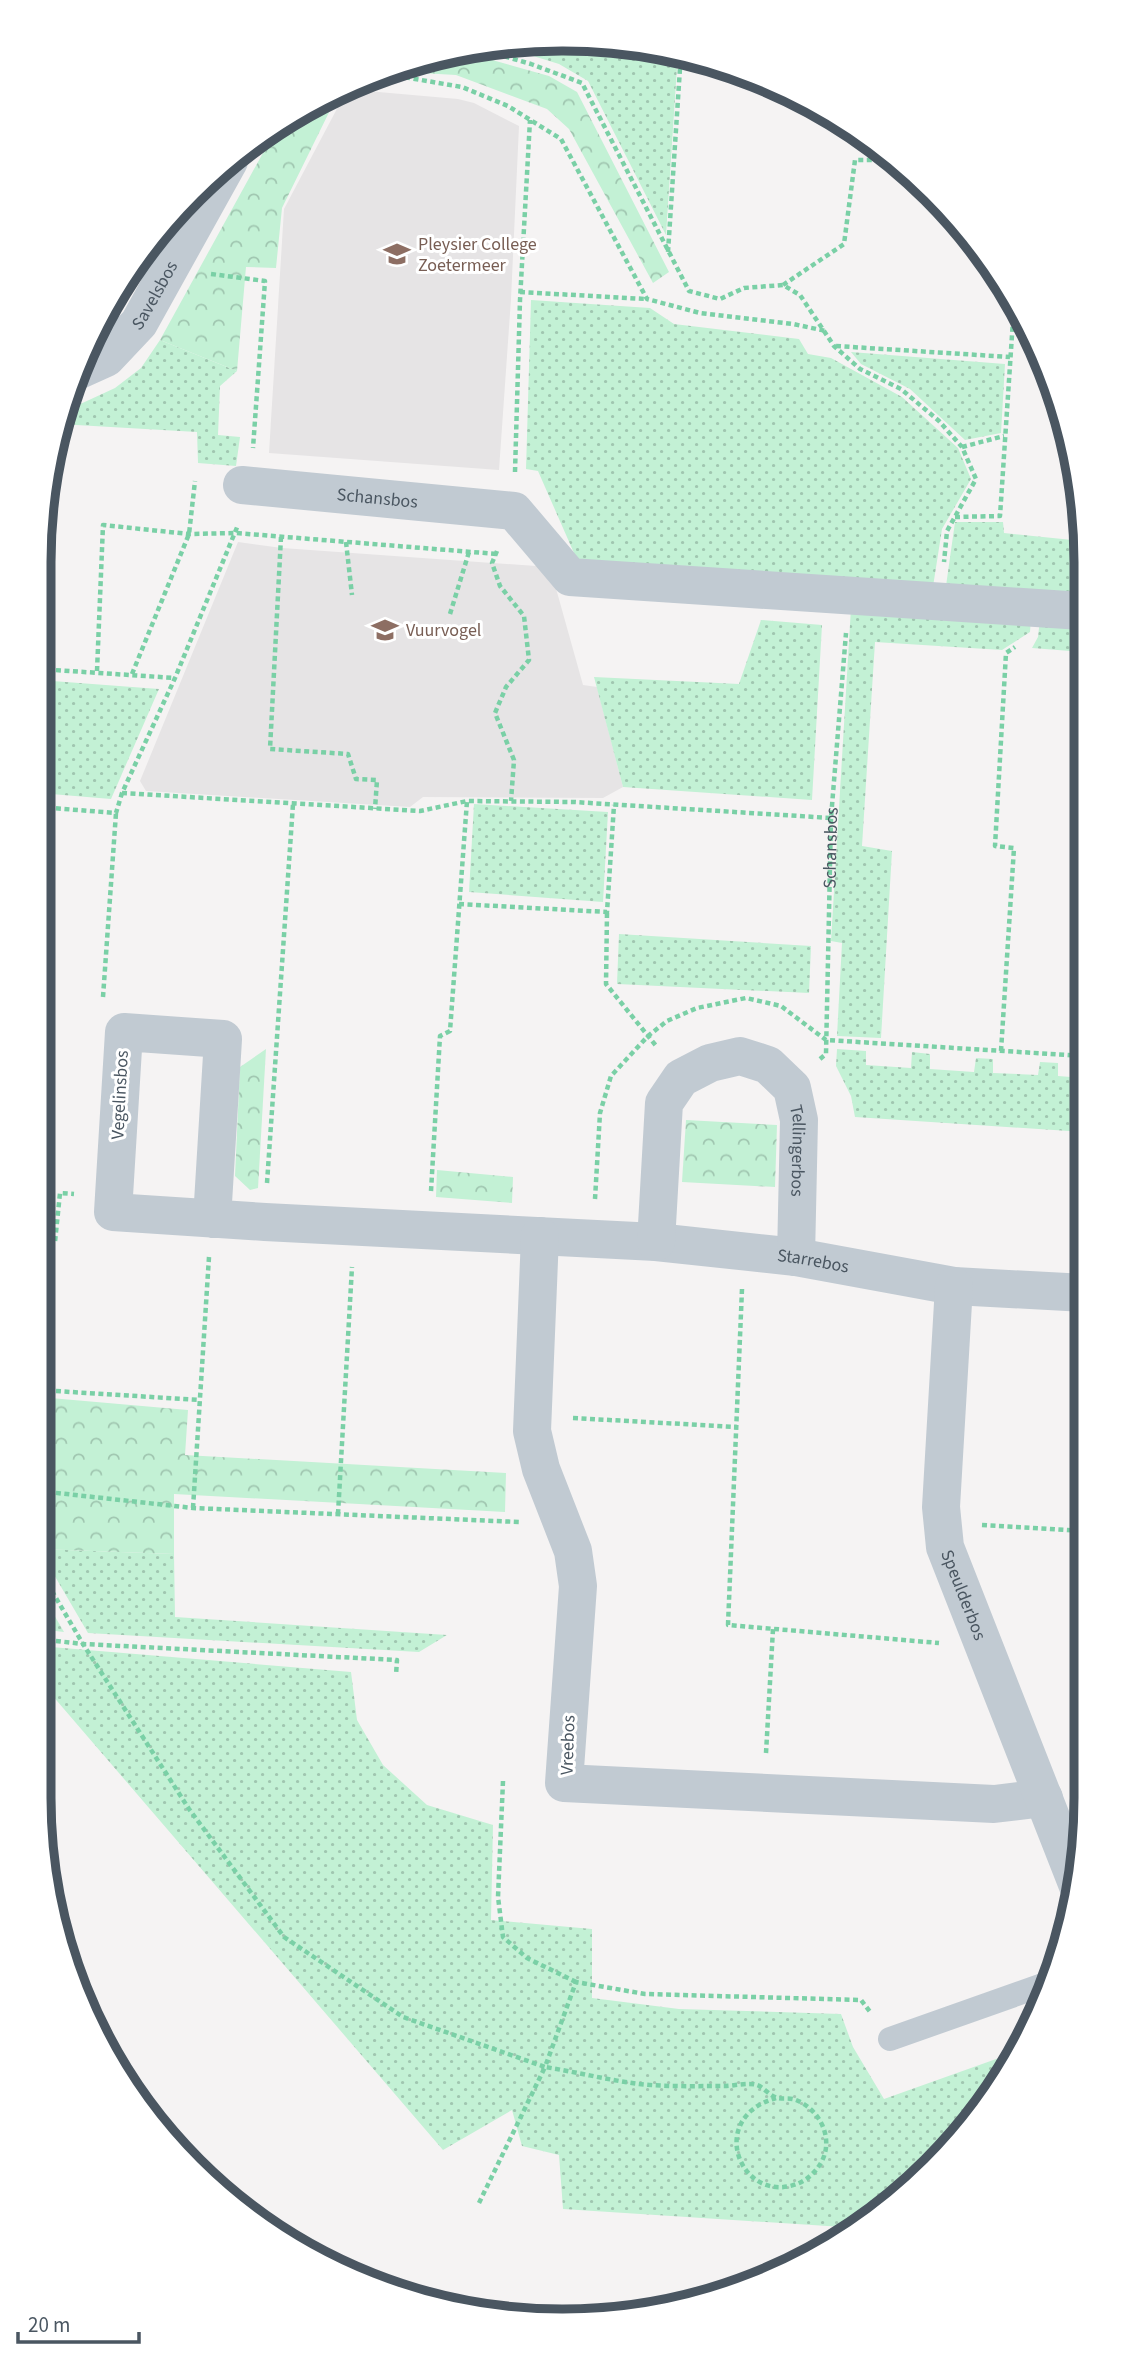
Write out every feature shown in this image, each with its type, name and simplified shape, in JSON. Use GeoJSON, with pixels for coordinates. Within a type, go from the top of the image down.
{"type":"FeatureCollection","features":[{"type":"Feature","properties":{"kind":"street","name":"Savelsbos"},"geometry":{"type":"LineString","coordinates":[[91,365],[106,358],[139,323],[214,189]]}},
{"type":"Feature","properties":{"kind":"street","name":"Schansbos"},"geometry":{"type":"LineString","coordinates":[[246,485],[514,511]]}},
{"type":"Feature","properties":{"kind":"street"},"geometry":{"type":"LineString","coordinates":[[514,511],[570,577],[1074,610]]}},
{"type":"Feature","properties":{"kind":"street","name":"Vegelinsbos"},"geometry":{"type":"LineString","coordinates":[[212,1219],[223,1039],[124,1032],[113,1212],[212,1219],[264,1222],[540,1236]]}},
{"type":"Feature","properties":{"kind":"street","name":"Tellingerbos"},"geometry":{"type":"LineString","coordinates":[[681,1078],[710,1063],[740,1056],[768,1065],[792,1088],[799,1120],[796,1257]]}},
{"type":"Feature","properties":{"kind":"street"},"geometry":{"type":"LineString","coordinates":[[656,1242],[664,1103],[681,1078]]}},
{"type":"Feature","properties":{"kind":"street","name":"Starrebos"},"geometry":{"type":"LineString","coordinates":[[540,1236],[656,1242],[796,1257],[954,1286],[1074,1292]]}},
{"type":"Feature","properties":{"kind":"street","name":"Vreebos"},"geometry":{"type":"LineString","coordinates":[[540,1236],[532,1431],[541,1469],[573,1551],[578,1586],[564,1783],[994,1804],[1044,1798]]}},
{"type":"Feature","properties":{"kind":"street","name":"Speulderbos"},"geometry":{"type":"LineString","coordinates":[[954,1286],[941,1507],[945,1547],[1070,1865]]}},
{"type":"Feature","properties":{"kind":"lane"},"geometry":{"type":"LineString","coordinates":[[890,2039],[1037,1987]]}},
{"type":"Feature","properties":{"kind":"path"},"geometry":{"type":"LineString","coordinates":[[499,55],[582,83],[689,291],[720,299],[744,288],[783,285],[844,244],[855,160],[878,160]]}},
{"type":"Feature","properties":{"kind":"path"},"geometry":{"type":"LineString","coordinates":[[668,254],[680,65]]}},
{"type":"Feature","properties":{"kind":"path"},"geometry":{"type":"LineString","coordinates":[[402,77],[462,87],[508,106],[561,139],[647,299]]}},
{"type":"Feature","properties":{"kind":"path"},"geometry":{"type":"LineString","coordinates":[[511,801],[514,760],[495,713],[506,687],[529,660],[524,616],[500,586],[492,563],[514,511],[520,292],[530,120]]}},
{"type":"Feature","properties":{"kind":"path"},"geometry":{"type":"LineString","coordinates":[[124,1032],[102,1001],[116,813],[122,793],[175,678],[236,533],[246,485],[265,281],[169,270]]}},
{"type":"Feature","properties":{"kind":"path"},"geometry":{"type":"LineString","coordinates":[[783,285],[800,295],[827,331],[834,346],[860,369],[901,389],[939,421],[962,447],[976,479],[947,531],[940,601]]}},
{"type":"Feature","properties":{"kind":"path"},"geometry":{"type":"LineString","coordinates":[[520,292],[647,299],[700,313],[793,324],[827,331]]}},
{"type":"Feature","properties":{"kind":"path"},"geometry":{"type":"LineString","coordinates":[[955,517],[1000,516],[1013,320]]}},
{"type":"Feature","properties":{"kind":"path"},"geometry":{"type":"LineString","coordinates":[[834,346],[1010,357]]}},
{"type":"Feature","properties":{"kind":"path"},"geometry":{"type":"LineString","coordinates":[[962,447],[1004,436]]}},
{"type":"Feature","properties":{"kind":"path"},"geometry":{"type":"LineString","coordinates":[[132,674],[189,534],[195,481]]}},
{"type":"Feature","properties":{"kind":"path"},"geometry":{"type":"LineString","coordinates":[[97,671],[103,525],[189,534],[236,533],[554,558]]}},
{"type":"Feature","properties":{"kind":"path"},"geometry":{"type":"LineString","coordinates":[[281,537],[270,749],[348,754],[356,779],[377,780],[375,809]]}},
{"type":"Feature","properties":{"kind":"path"},"geometry":{"type":"LineString","coordinates":[[346,542],[352,594]]}},
{"type":"Feature","properties":{"kind":"path"},"geometry":{"type":"LineString","coordinates":[[450,614],[469,552]]}},
{"type":"Feature","properties":{"kind":"path","name":"Schansbos"},"geometry":{"type":"LineString","coordinates":[[792,1088],[825,1054],[831,818],[849,594]]}},
{"type":"Feature","properties":{"kind":"path"},"geometry":{"type":"LineString","coordinates":[[1001,1051],[1014,848],[995,846],[1006,653],[1034,635],[1035,608]]}},
{"type":"Feature","properties":{"kind":"path"},"geometry":{"type":"LineString","coordinates":[[51,669],[175,678]]}},
{"type":"Feature","properties":{"kind":"path"},"geometry":{"type":"LineString","coordinates":[[122,793],[420,811],[467,801],[511,801],[831,818]]}},
{"type":"Feature","properties":{"kind":"path"},"geometry":{"type":"LineString","coordinates":[[429,1230],[440,1037],[450,1031],[467,801]]}},
{"type":"Feature","properties":{"kind":"path"},"geometry":{"type":"LineString","coordinates":[[264,1222],[293,804]]}},
{"type":"Feature","properties":{"kind":"path"},"geometry":{"type":"LineString","coordinates":[[614,805],[607,912],[606,984],[681,1078]]}},
{"type":"Feature","properties":{"kind":"path"},"geometry":{"type":"LineString","coordinates":[[51,808],[116,813]]}},
{"type":"Feature","properties":{"kind":"path"},"geometry":{"type":"LineString","coordinates":[[459,904],[607,912]]}},
{"type":"Feature","properties":{"kind":"path"},"geometry":{"type":"LineString","coordinates":[[826,1040],[1074,1055]]}},
{"type":"Feature","properties":{"kind":"path"},"geometry":{"type":"LineString","coordinates":[[193,1508],[212,1219]]}},
{"type":"Feature","properties":{"kind":"path"},"geometry":{"type":"LineString","coordinates":[[338,1514],[355,1226]]}},
{"type":"Feature","properties":{"kind":"path"},"geometry":{"type":"LineString","coordinates":[[744,1252],[728,1625],[985,1647]]}},
{"type":"Feature","properties":{"kind":"path"},"geometry":{"type":"LineString","coordinates":[[51,1391],[200,1400]]}},
{"type":"Feature","properties":{"kind":"path"},"geometry":{"type":"LineString","coordinates":[[533,1416],[737,1427]]}},
{"type":"Feature","properties":{"kind":"path"},"geometry":{"type":"LineString","coordinates":[[51,1492],[193,1508],[562,1523]]}},
{"type":"Feature","properties":{"kind":"path"},"geometry":{"type":"LineString","coordinates":[[942,1522],[1074,1530]]}},
{"type":"Feature","properties":{"kind":"path"},"geometry":{"type":"LineString","coordinates":[[51,1591],[189,1810],[284,1937],[403,2017],[545,2067],[640,2084],[757,2085],[776,2098],[792,2098],[806,2105],[821,2122],[826,2145],[817,2170],[801,2183],[786,2187],[762,2183],[749,2174],[740,2162],[736,2147],[738,2129],[747,2113],[761,2102],[776,2098]]}},
{"type":"Feature","properties":{"kind":"path"},"geometry":{"type":"LineString","coordinates":[[764,1793],[774,1629]]}},
{"type":"Feature","properties":{"kind":"path"},"geometry":{"type":"LineString","coordinates":[[51,1640],[397,1660],[396,1675]]}},
{"type":"Feature","properties":{"kind":"path"},"geometry":{"type":"LineString","coordinates":[[503,1781],[498,1897],[503,1937],[527,1958],[576,1982],[645,1994],[861,2000],[890,2039]]}},
{"type":"Feature","properties":{"kind":"path"},"geometry":{"type":"LineString","coordinates":[[479,2203],[545,2067],[576,1982]]}},
{"type":"Feature","properties":{"kind":"shaded area","name":"Pleysier College Zoetermeer"},"geometry":{"type":"Polygon","coordinates":[[[367,91],[458,99],[474,103],[519,126],[499,470],[269,453],[284,209],[340,103],[367,91]]]}},
{"type":"Feature","properties":{"kind":"shaded area","name":"Vuurvogel"},"geometry":{"type":"Polygon","coordinates":[[[238,542],[282,548],[550,567],[583,685],[597,687],[623,787],[603,798],[423,797],[410,807],[146,791],[140,781],[238,542]]]}},
{"type":"Feature","properties":{"kind":"green space"},"geometry":{"type":"Polygon","coordinates":[[[596,52],[677,64],[666,235],[588,81],[559,64],[522,53],[596,52]]]}},
{"type":"Feature","properties":{"kind":"green space"},"geometry":{"type":"Polygon","coordinates":[[[483,57],[549,76],[577,92],[669,272],[653,283],[569,129],[547,109],[456,75],[415,73],[483,57]]]}},
{"type":"Feature","properties":{"kind":"green space"},"geometry":{"type":"Polygon","coordinates":[[[332,106],[282,208],[276,268],[246,267],[237,371],[160,340],[267,145],[332,106]]]}},
{"type":"Feature","properties":{"kind":"green space"},"geometry":{"type":"Polygon","coordinates":[[[531,300],[650,308],[674,324],[799,339],[808,354],[831,358],[902,397],[958,448],[971,479],[942,529],[932,593],[581,569],[538,471],[526,469],[531,300]]]}},
{"type":"Feature","properties":{"kind":"green space"},"geometry":{"type":"Polygon","coordinates":[[[160,340],[237,371],[220,386],[218,435],[240,437],[236,466],[198,463],[197,432],[70,425],[75,406],[115,388],[141,368],[160,340]]]}},
{"type":"Feature","properties":{"kind":"green space"},"geometry":{"type":"Polygon","coordinates":[[[851,352],[1005,364],[1001,433],[965,440],[910,389],[861,364],[851,352]]]}},
{"type":"Feature","properties":{"kind":"green space"},"geometry":{"type":"Polygon","coordinates":[[[955,522],[1003,522],[1004,533],[1073,540],[1074,601],[945,593],[955,522]]]}},
{"type":"Feature","properties":{"kind":"green space"},"geometry":{"type":"Polygon","coordinates":[[[851,608],[1031,619],[1030,632],[1002,650],[875,642],[862,846],[892,851],[881,1038],[837,1036],[842,943],[831,941],[851,608]]]}},
{"type":"Feature","properties":{"kind":"green space"},"geometry":{"type":"Polygon","coordinates":[[[1040,619],[1074,622],[1074,651],[1032,648],[1038,637],[1040,619]]]}},
{"type":"Feature","properties":{"kind":"green space"},"geometry":{"type":"Polygon","coordinates":[[[761,620],[822,625],[812,800],[623,787],[594,677],[739,684],[761,620]]]}},
{"type":"Feature","properties":{"kind":"green space"},"geometry":{"type":"Polygon","coordinates":[[[51,681],[159,689],[111,799],[51,794],[51,681]]]}},
{"type":"Feature","properties":{"kind":"green space"},"geometry":{"type":"Polygon","coordinates":[[[474,804],[608,812],[603,902],[469,892],[474,804]]]}},
{"type":"Feature","properties":{"kind":"green space"},"geometry":{"type":"Polygon","coordinates":[[[619,934],[811,946],[809,993],[617,984],[619,934]]]}},
{"type":"Feature","properties":{"kind":"green space"},"geometry":{"type":"Polygon","coordinates":[[[266,1049],[258,1188],[250,1190],[235,1176],[240,1067],[266,1049]]]}},
{"type":"Feature","properties":{"kind":"green space"},"geometry":{"type":"Polygon","coordinates":[[[837,1049],[866,1051],[866,1065],[911,1068],[912,1052],[930,1054],[930,1069],[974,1072],[976,1058],[993,1059],[993,1073],[1038,1075],[1040,1062],[1058,1063],[1058,1076],[1074,1077],[1074,1131],[855,1117],[851,1096],[836,1066],[837,1049]]]}},
{"type":"Feature","properties":{"kind":"green space"},"geometry":{"type":"Polygon","coordinates":[[[686,1120],[777,1125],[775,1187],[682,1182],[686,1120]]]}},
{"type":"Feature","properties":{"kind":"green space"},"geometry":{"type":"Polygon","coordinates":[[[437,1170],[513,1177],[512,1203],[436,1197],[437,1170]]]}},
{"type":"Feature","properties":{"kind":"green space"},"geometry":{"type":"Polygon","coordinates":[[[51,1398],[188,1410],[185,1455],[506,1473],[505,1512],[174,1494],[174,1554],[51,1549],[51,1398]]]}},
{"type":"Feature","properties":{"kind":"green space"},"geometry":{"type":"Polygon","coordinates":[[[51,1549],[174,1554],[175,1617],[447,1635],[419,1652],[88,1633],[51,1570],[51,1549]]]}},
{"type":"Feature","properties":{"kind":"green space"},"geometry":{"type":"Polygon","coordinates":[[[51,1610],[64,1632],[51,1630],[51,1610]]]}},
{"type":"Feature","properties":{"kind":"green space"},"geometry":{"type":"Polygon","coordinates":[[[51,1647],[351,1672],[357,1720],[383,1765],[427,1805],[493,1825],[491,1920],[592,1929],[592,1998],[679,2009],[841,2014],[853,2047],[884,2099],[1004,2056],[988,2082],[947,2135],[900,2182],[841,2227],[563,2209],[559,2155],[522,2146],[512,2110],[443,2150],[51,1694],[51,1647]]]}},
{"type":"Feature","properties":{"kind":"place","name":"Pleysier College Zoetermeer"},"geometry":{"type":"Point","coordinates":[397,254]}},
{"type":"Feature","properties":{"kind":"place","name":"Vuurvogel"},"geometry":{"type":"Point","coordinates":[385,630]}}]}
